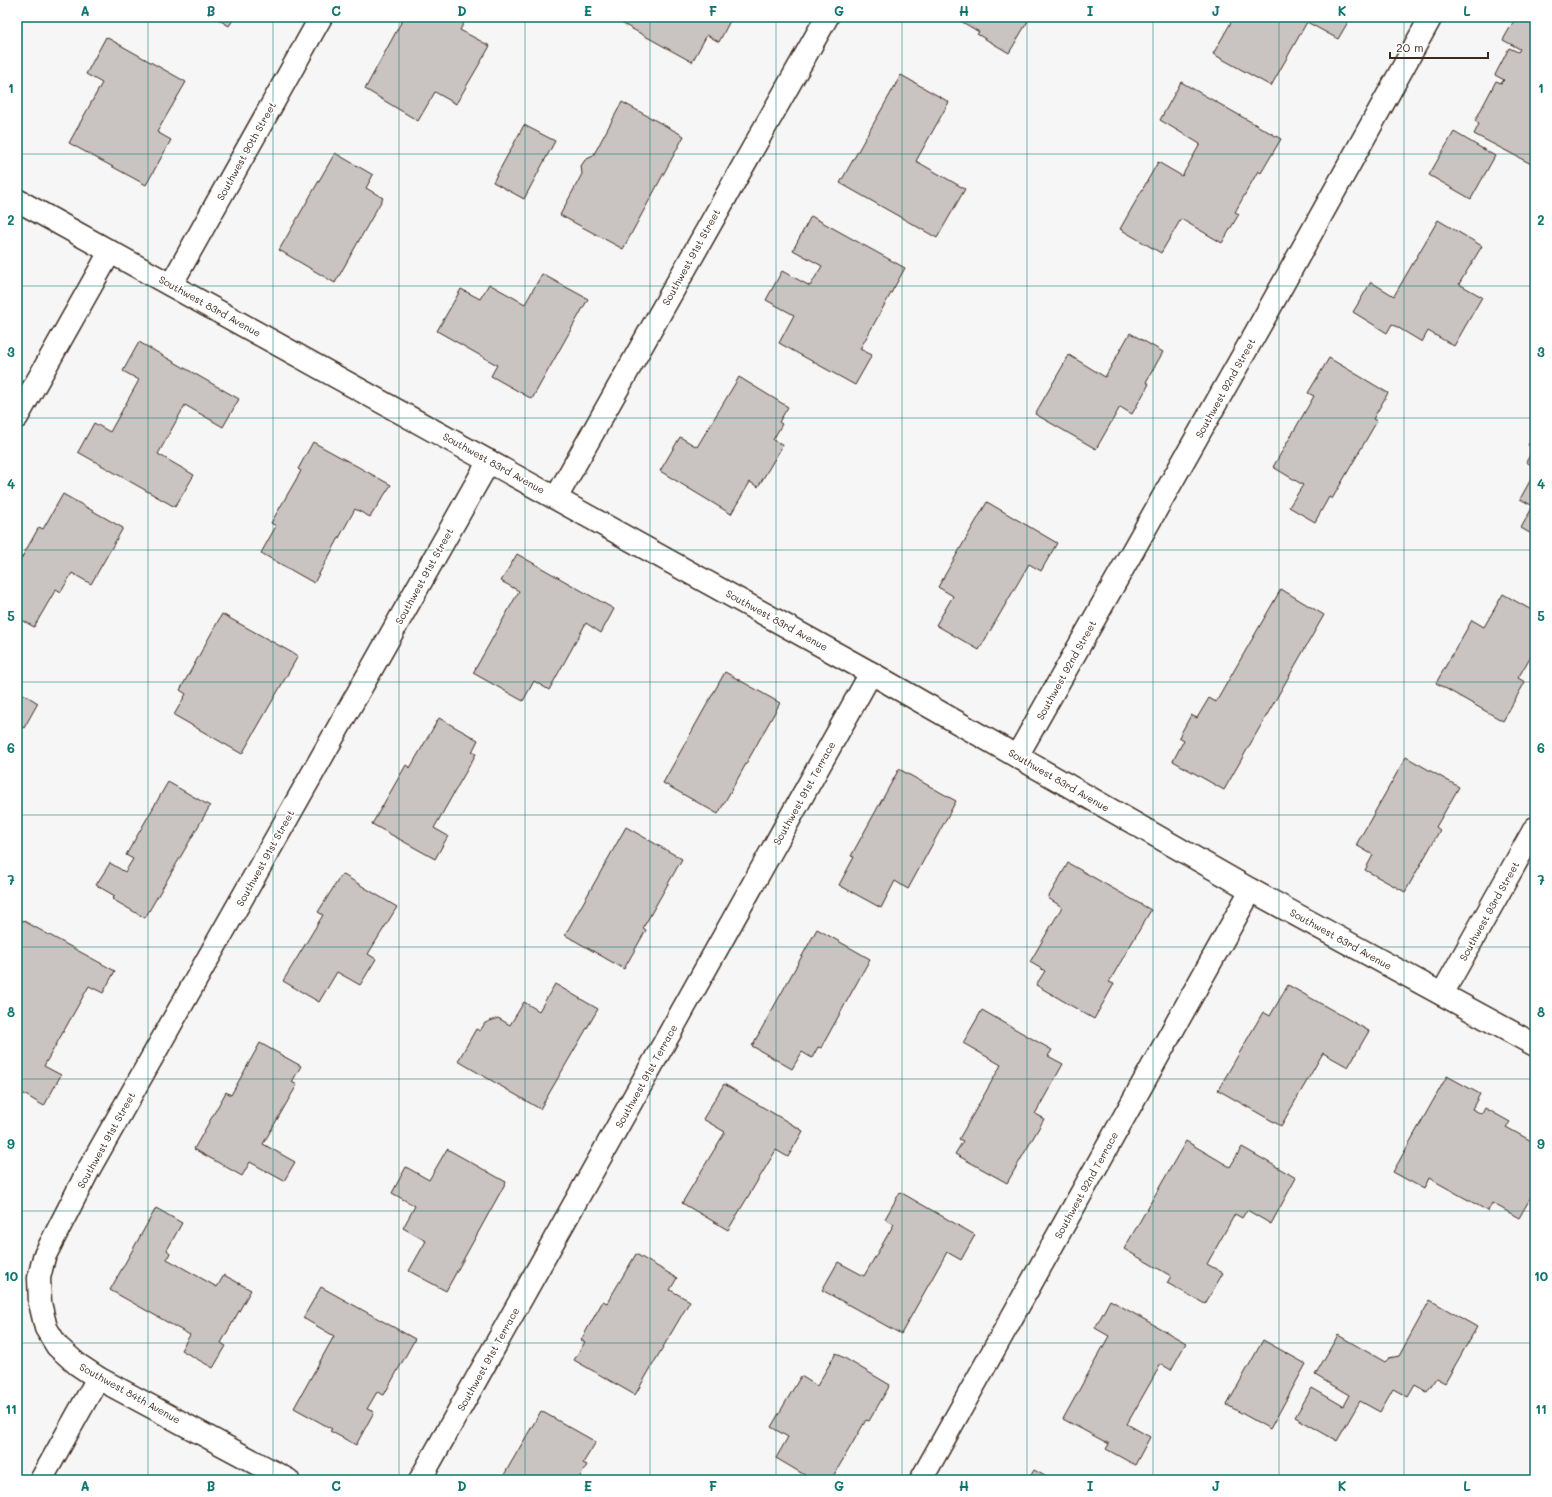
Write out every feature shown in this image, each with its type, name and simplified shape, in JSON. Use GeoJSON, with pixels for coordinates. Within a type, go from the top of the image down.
{"type":"FeatureCollection","features":[{"type":"Feature","properties":{"kind":"street","name":"Southwest 90th Street"},"geometry":{"type":"LineString","coordinates":[[171,285],[321,17]]}},
{"type":"Feature","properties":{"kind":"street","name":"Southwest 91st Street"},"geometry":{"type":"LineString","coordinates":[[556,498],[827,17]]}},
{"type":"Feature","properties":{"kind":"street","name":"Southwest 92nd Street"},"geometry":{"type":"LineString","coordinates":[[1017,756],[1268,311],[1431,17]]}},
{"type":"Feature","properties":{"kind":"street","name":"Southwest 83rd Avenue"},"geometry":{"type":"LineString","coordinates":[[17,200],[871,673],[1251,890],[1535,1045]]}},
{"type":"Feature","properties":{"kind":"street"},"geometry":{"type":"LineString","coordinates":[[17,417],[110,252]]}},
{"type":"Feature","properties":{"kind":"street","name":"Southwest 91st Street"},"geometry":{"type":"LineString","coordinates":[[44,1257],[89,1169],[489,461]]}},
{"type":"Feature","properties":{"kind":"street","name":"Southwest 91st Terrace"},"geometry":{"type":"LineString","coordinates":[[420,1480],[871,673]]}},
{"type":"Feature","properties":{"kind":"street","name":"Southwest 93rd Street"},"geometry":{"type":"LineString","coordinates":[[1442,994],[1535,828]]}},
{"type":"Feature","properties":{"kind":"street","name":"Southwest 92nd Terrace"},"geometry":{"type":"LineString","coordinates":[[921,1480],[1251,890]]}},
{"type":"Feature","properties":{"kind":"street","name":"Southwest 84th Avenue"},"geometry":{"type":"LineString","coordinates":[[44,1257],[39,1278],[40,1303],[46,1328],[57,1346],[77,1364],[98,1378],[288,1480]]}},
{"type":"Feature","properties":{"kind":"street"},"geometry":{"type":"LineString","coordinates":[[41,1480],[98,1378]]}},
{"type":"Feature","properties":{"kind":"building"},"geometry":{"type":"Polygon","coordinates":[[[214,17],[235,17],[229,26],[214,17]]]}},
{"type":"Feature","properties":{"kind":"building"},"geometry":{"type":"Polygon","coordinates":[[[404,17],[467,17],[460,30],[490,46],[456,104],[435,92],[418,121],[365,89],[404,17]]]}},
{"type":"Feature","properties":{"kind":"building"},"geometry":{"type":"Polygon","coordinates":[[[618,17],[732,17],[719,42],[707,35],[692,62],[616,20],[618,17]]]}},
{"type":"Feature","properties":{"kind":"building"},"geometry":{"type":"Polygon","coordinates":[[[954,17],[1022,17],[1028,21],[1009,53],[977,34],[979,32],[954,17]]]}},
{"type":"Feature","properties":{"kind":"building"},"geometry":{"type":"Polygon","coordinates":[[[1234,17],[1351,17],[1338,39],[1307,22],[1271,86],[1213,54],[1234,17]]]}},
{"type":"Feature","properties":{"kind":"building"},"geometry":{"type":"Polygon","coordinates":[[[1516,17],[1535,17],[1535,166],[1474,134],[1479,124],[1475,121],[1496,81],[1501,83],[1504,80],[1495,75],[1509,48],[1518,52],[1520,49],[1503,40],[1516,17]]]}},
{"type":"Feature","properties":{"kind":"building"},"geometry":{"type":"Polygon","coordinates":[[[106,37],[186,82],[157,132],[171,140],[146,185],[69,143],[102,83],[86,74],[106,37]]]}},
{"type":"Feature","properties":{"kind":"building"},"geometry":{"type":"Polygon","coordinates":[[[901,75],[949,102],[916,161],[965,189],[937,238],[840,183],[901,75]]]}},
{"type":"Feature","properties":{"kind":"building"},"geometry":{"type":"Polygon","coordinates":[[[1181,82],[1281,139],[1261,173],[1258,171],[1235,212],[1239,214],[1222,243],[1181,219],[1161,253],[1120,229],[1158,162],[1182,176],[1200,144],[1160,120],[1181,82]]]}},
{"type":"Feature","properties":{"kind":"building"},"geometry":{"type":"Polygon","coordinates":[[[622,102],[684,136],[623,249],[560,215],[582,174],[581,166],[585,160],[593,156],[622,102]]]}},
{"type":"Feature","properties":{"kind":"building"},"geometry":{"type":"Polygon","coordinates":[[[524,125],[555,141],[524,199],[493,182],[524,125]]]}},
{"type":"Feature","properties":{"kind":"building"},"geometry":{"type":"Polygon","coordinates":[[[1454,132],[1495,156],[1471,199],[1429,175],[1454,132]]]}},
{"type":"Feature","properties":{"kind":"building"},"geometry":{"type":"Polygon","coordinates":[[[335,153],[373,175],[366,188],[383,198],[335,283],[279,250],[335,153]]]}},
{"type":"Feature","properties":{"kind":"building"},"geometry":{"type":"Polygon","coordinates":[[[811,216],[905,268],[860,349],[872,355],[855,385],[779,343],[794,315],[766,300],[782,271],[810,286],[822,266],[793,250],[811,216]]]}},
{"type":"Feature","properties":{"kind":"building"},"geometry":{"type":"Polygon","coordinates":[[[1438,220],[1482,246],[1459,284],[1482,297],[1454,346],[1428,331],[1422,342],[1392,324],[1387,333],[1353,312],[1371,282],[1394,296],[1438,220]]]}},
{"type":"Feature","properties":{"kind":"building"},"geometry":{"type":"Polygon","coordinates":[[[542,274],[588,299],[532,399],[491,376],[497,365],[437,331],[461,289],[480,299],[489,284],[525,304],[542,274]]]}},
{"type":"Feature","properties":{"kind":"building"},"geometry":{"type":"Polygon","coordinates":[[[1130,333],[1163,352],[1146,382],[1149,384],[1132,414],[1120,407],[1096,449],[1035,414],[1069,355],[1105,377],[1130,333]]]}},
{"type":"Feature","properties":{"kind":"building"},"geometry":{"type":"Polygon","coordinates":[[[139,342],[239,399],[223,427],[185,405],[158,454],[194,475],[175,507],[78,452],[94,423],[110,432],[139,380],[123,371],[139,342]]]}},
{"type":"Feature","properties":{"kind":"building"},"geometry":{"type":"Polygon","coordinates":[[[1329,358],[1388,393],[1373,419],[1377,421],[1332,499],[1329,497],[1315,522],[1289,507],[1303,485],[1273,467],[1314,396],[1308,393],[1329,358]]]}},
{"type":"Feature","properties":{"kind":"building"},"geometry":{"type":"Polygon","coordinates":[[[739,377],[788,407],[779,422],[782,424],[773,440],[783,445],[758,487],[750,482],[731,514],[660,471],[680,437],[697,447],[739,377]]]}},
{"type":"Feature","properties":{"kind":"building"},"geometry":{"type":"Polygon","coordinates":[[[1535,433],[1535,467],[1526,462],[1534,448],[1528,445],[1535,433]]]}},
{"type":"Feature","properties":{"kind":"building"},"geometry":{"type":"Polygon","coordinates":[[[313,442],[391,485],[370,517],[355,509],[314,583],[261,553],[276,526],[271,523],[301,471],[298,469],[313,442]]]}},
{"type":"Feature","properties":{"kind":"building"},"geometry":{"type":"Polygon","coordinates":[[[1535,472],[1535,536],[1521,528],[1533,506],[1520,499],[1535,472]]]}},
{"type":"Feature","properties":{"kind":"building"},"geometry":{"type":"Polygon","coordinates":[[[63,494],[123,528],[91,584],[72,573],[61,592],[56,589],[34,627],[17,617],[17,566],[39,527],[43,529],[63,494]]]}},
{"type":"Feature","properties":{"kind":"building"},"geometry":{"type":"Polygon","coordinates":[[[987,502],[1057,543],[1041,571],[1029,564],[979,650],[936,625],[953,596],[938,587],[987,502]]]}},
{"type":"Feature","properties":{"kind":"building"},"geometry":{"type":"Polygon","coordinates":[[[517,554],[614,609],[601,633],[586,623],[549,690],[534,681],[523,701],[473,673],[519,591],[501,581],[517,554]]]}},
{"type":"Feature","properties":{"kind":"building"},"geometry":{"type":"Polygon","coordinates":[[[1281,589],[1324,615],[1224,790],[1173,761],[1184,740],[1179,737],[1191,715],[1197,718],[1209,698],[1216,702],[1281,589]]]}},
{"type":"Feature","properties":{"kind":"building"},"geometry":{"type":"Polygon","coordinates":[[[1503,594],[1535,612],[1535,649],[1518,678],[1525,682],[1503,721],[1436,683],[1472,620],[1484,627],[1503,594]]]}},
{"type":"Feature","properties":{"kind":"building"},"geometry":{"type":"Polygon","coordinates":[[[222,614],[298,656],[242,754],[174,715],[186,694],[180,690],[222,614]]]}},
{"type":"Feature","properties":{"kind":"building"},"geometry":{"type":"Polygon","coordinates":[[[725,672],[780,703],[718,814],[663,783],[725,672]]]}},
{"type":"Feature","properties":{"kind":"building"},"geometry":{"type":"Polygon","coordinates":[[[17,690],[38,703],[24,728],[17,724],[17,690]]]}},
{"type":"Feature","properties":{"kind":"building"},"geometry":{"type":"Polygon","coordinates":[[[439,718],[478,740],[472,752],[476,754],[434,828],[448,836],[435,859],[372,824],[406,765],[410,768],[439,718]]]}},
{"type":"Feature","properties":{"kind":"building"},"geometry":{"type":"Polygon","coordinates":[[[1406,757],[1459,787],[1436,827],[1440,830],[1405,892],[1365,870],[1373,855],[1356,845],[1406,757]]]}},
{"type":"Feature","properties":{"kind":"building"},"geometry":{"type":"Polygon","coordinates":[[[899,769],[956,801],[908,889],[895,881],[881,908],[839,885],[854,857],[851,856],[899,769]]]}},
{"type":"Feature","properties":{"kind":"building"},"geometry":{"type":"Polygon","coordinates":[[[168,782],[210,806],[145,918],[112,899],[115,896],[96,885],[110,863],[125,872],[133,859],[126,855],[168,782]]]}},
{"type":"Feature","properties":{"kind":"building"},"geometry":{"type":"Polygon","coordinates":[[[626,827],[682,859],[643,928],[646,930],[624,969],[565,935],[626,827]]]}},
{"type":"Feature","properties":{"kind":"building"},"geometry":{"type":"Polygon","coordinates":[[[1068,863],[1151,910],[1109,982],[1114,984],[1094,1019],[1036,985],[1045,971],[1030,962],[1062,907],[1048,898],[1068,863]]]}},
{"type":"Feature","properties":{"kind":"building"},"geometry":{"type":"Polygon","coordinates":[[[342,874],[397,907],[368,954],[376,959],[360,985],[337,972],[319,1002],[283,981],[323,915],[318,912],[342,874]]]}},
{"type":"Feature","properties":{"kind":"building"},"geometry":{"type":"Polygon","coordinates":[[[22,920],[115,971],[103,993],[89,986],[44,1066],[61,1075],[44,1106],[17,1090],[17,929],[22,920]]]}},
{"type":"Feature","properties":{"kind":"building"},"geometry":{"type":"Polygon","coordinates":[[[817,929],[870,959],[821,1048],[818,1047],[812,1058],[802,1052],[792,1069],[752,1046],[817,929]]]}},
{"type":"Feature","properties":{"kind":"building"},"geometry":{"type":"Polygon","coordinates":[[[555,984],[598,1009],[540,1109],[458,1061],[476,1029],[480,1031],[485,1023],[498,1018],[510,1025],[524,1002],[539,1011],[555,984]]]}},
{"type":"Feature","properties":{"kind":"building"},"geometry":{"type":"Polygon","coordinates":[[[1288,985],[1369,1031],[1348,1067],[1323,1053],[1281,1126],[1218,1090],[1263,1012],[1270,1016],[1288,985]]]}},
{"type":"Feature","properties":{"kind":"building"},"geometry":{"type":"Polygon","coordinates":[[[982,1010],[1052,1050],[1048,1056],[1063,1064],[1035,1114],[1044,1119],[1007,1183],[955,1154],[963,1141],[959,1139],[1001,1065],[963,1043],[982,1010]]]}},
{"type":"Feature","properties":{"kind":"building"},"geometry":{"type":"Polygon","coordinates":[[[260,1043],[301,1066],[292,1082],[297,1085],[263,1144],[295,1162],[284,1181],[250,1162],[242,1176],[194,1149],[226,1092],[231,1095],[260,1043]]]}},
{"type":"Feature","properties":{"kind":"building"},"geometry":{"type":"Polygon","coordinates":[[[1447,1076],[1480,1094],[1472,1109],[1482,1114],[1485,1108],[1510,1122],[1506,1127],[1535,1143],[1535,1190],[1519,1218],[1492,1203],[1488,1211],[1429,1178],[1424,1189],[1393,1172],[1447,1076]]]}},
{"type":"Feature","properties":{"kind":"building"},"geometry":{"type":"Polygon","coordinates":[[[724,1084],[803,1131],[788,1157],[776,1150],[728,1230],[682,1203],[725,1132],[703,1119],[724,1084]]]}},
{"type":"Feature","properties":{"kind":"building"},"geometry":{"type":"Polygon","coordinates":[[[1186,1141],[1230,1167],[1242,1147],[1296,1178],[1271,1224],[1247,1210],[1242,1218],[1235,1214],[1207,1264],[1223,1273],[1205,1304],[1167,1283],[1171,1276],[1124,1249],[1186,1141]]]}},
{"type":"Feature","properties":{"kind":"building"},"geometry":{"type":"Polygon","coordinates":[[[447,1149],[506,1182],[446,1291],[409,1271],[426,1241],[403,1228],[415,1206],[392,1193],[406,1167],[429,1180],[447,1149]]]}},
{"type":"Feature","properties":{"kind":"building"},"geometry":{"type":"Polygon","coordinates":[[[900,1192],[975,1235],[961,1260],[947,1252],[901,1334],[822,1290],[838,1262],[864,1276],[894,1224],[885,1219],[900,1192]]]}},
{"type":"Feature","properties":{"kind":"building"},"geometry":{"type":"Polygon","coordinates":[[[156,1208],[182,1223],[167,1250],[170,1253],[167,1259],[217,1287],[224,1275],[251,1290],[221,1343],[226,1346],[213,1368],[181,1350],[190,1335],[110,1290],[156,1208]]]}},
{"type":"Feature","properties":{"kind":"building"},"geometry":{"type":"Polygon","coordinates":[[[636,1254],[677,1278],[670,1290],[690,1301],[635,1395],[574,1360],[585,1342],[581,1340],[603,1301],[607,1303],[636,1254]]]}},
{"type":"Feature","properties":{"kind":"building"},"geometry":{"type":"Polygon","coordinates":[[[321,1287],[415,1339],[384,1395],[377,1392],[367,1409],[374,1412],[356,1445],[330,1431],[332,1429],[294,1408],[334,1336],[303,1318],[321,1287]]]}},
{"type":"Feature","properties":{"kind":"building"},"geometry":{"type":"Polygon","coordinates":[[[1110,1300],[1186,1343],[1171,1370],[1161,1364],[1127,1424],[1150,1437],[1135,1465],[1106,1449],[1109,1444],[1063,1419],[1109,1336],[1095,1328],[1110,1300]]]}},
{"type":"Feature","properties":{"kind":"building"},"geometry":{"type":"Polygon","coordinates":[[[1430,1300],[1477,1327],[1445,1383],[1436,1378],[1427,1392],[1415,1385],[1408,1397],[1393,1389],[1380,1412],[1360,1401],[1337,1441],[1295,1417],[1312,1388],[1343,1406],[1349,1395],[1315,1375],[1338,1335],[1385,1362],[1389,1358],[1399,1356],[1430,1300]]]}},
{"type":"Feature","properties":{"kind":"building"},"geometry":{"type":"Polygon","coordinates":[[[1263,1340],[1306,1364],[1270,1429],[1227,1405],[1263,1340]]]}},
{"type":"Feature","properties":{"kind":"building"},"geometry":{"type":"Polygon","coordinates":[[[836,1353],[890,1385],[869,1421],[866,1420],[831,1480],[813,1480],[776,1458],[788,1437],[771,1427],[801,1376],[817,1386],[836,1353]]]}},
{"type":"Feature","properties":{"kind":"building"},"geometry":{"type":"Polygon","coordinates":[[[541,1411],[596,1442],[583,1463],[587,1465],[578,1480],[501,1480],[541,1411]]]}},
{"type":"Feature","properties":{"kind":"building"},"geometry":{"type":"Polygon","coordinates":[[[1034,1470],[1052,1480],[1028,1480],[1034,1470]]]}}]}
